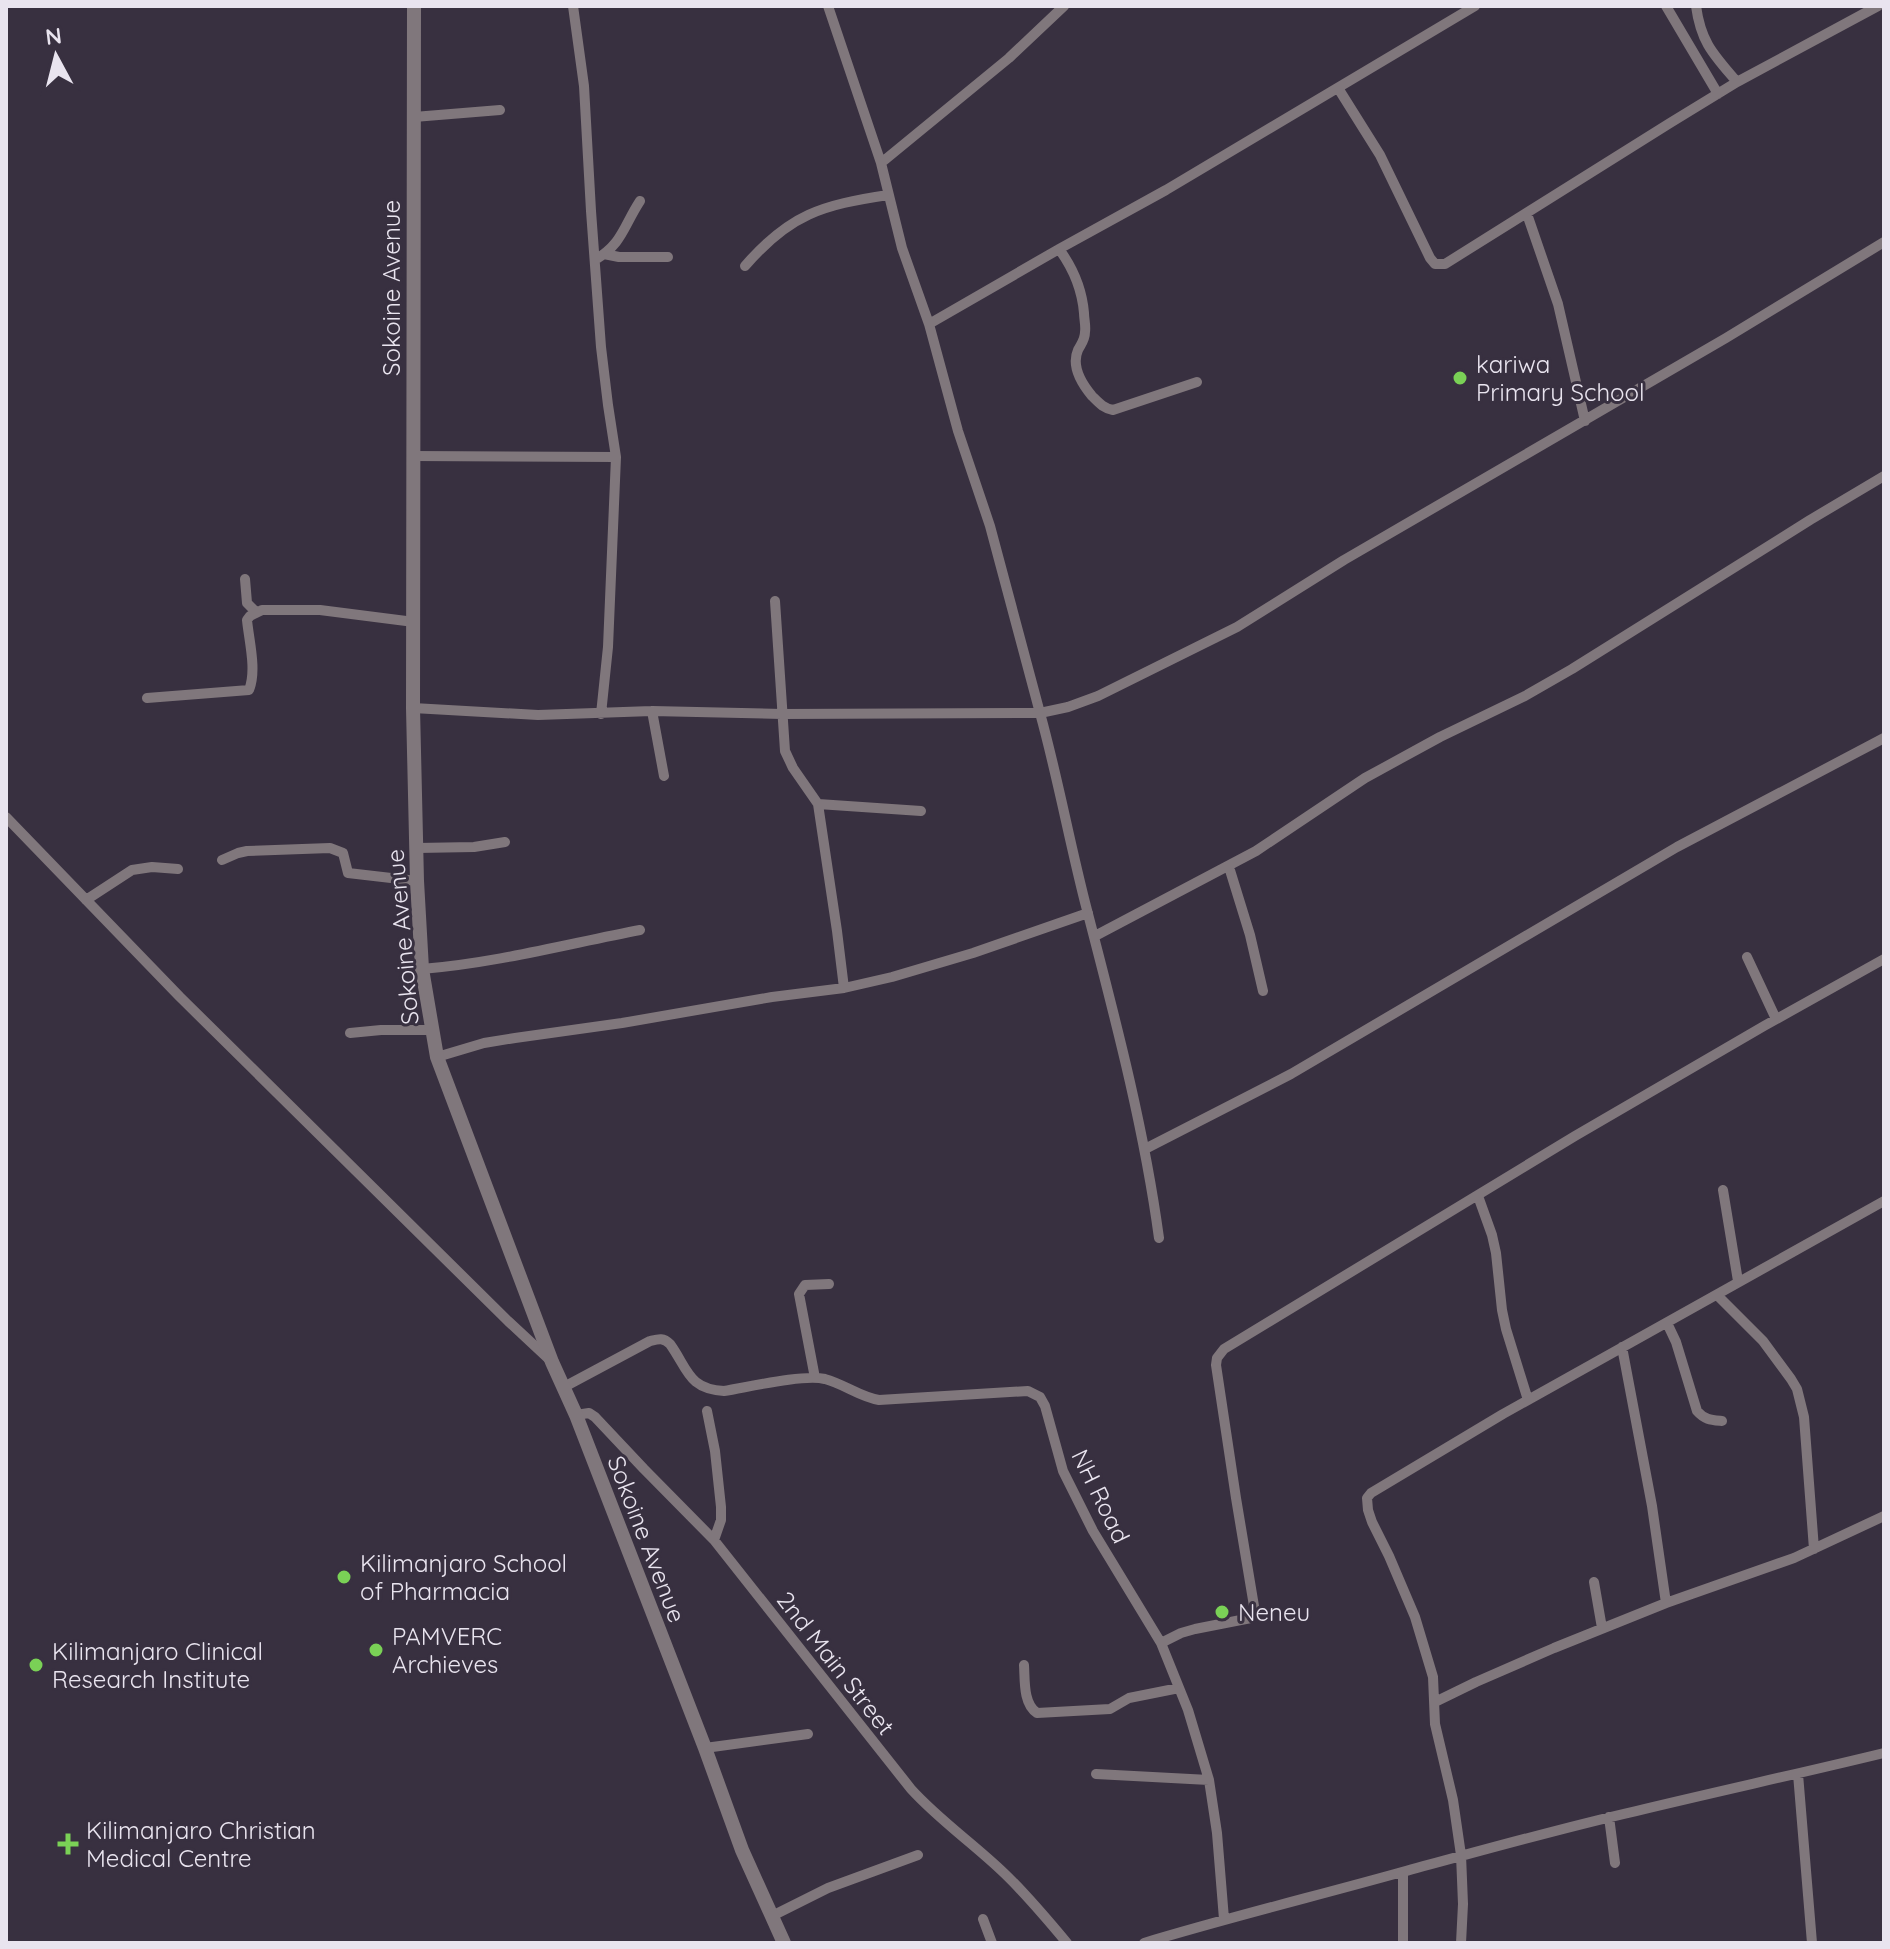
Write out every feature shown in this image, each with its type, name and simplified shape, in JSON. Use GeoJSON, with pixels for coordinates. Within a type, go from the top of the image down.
{"type":"FeatureCollection","features":[{"type":"Feature","properties":{"kind":"street","name":"Sokoine Avenue"},"geometry":{"type":"LineString","coordinates":[[414,6],[413,708],[417,881],[422,969],[431,1030],[437,1057],[552,1362],[576,1415],[742,1850],[784,1943]]}},
{"type":"Feature","properties":{"kind":"street"},"geometry":{"type":"LineString","coordinates":[[573,6],[584,86],[599,257],[604,376],[616,457],[608,647],[601,714]]}},
{"type":"Feature","properties":{"kind":"street"},"geometry":{"type":"LineString","coordinates":[[828,6],[881,163],[902,248],[929,324],[958,431],[990,526],[1095,936],[1145,1149],[1159,1238]]}},
{"type":"Feature","properties":{"kind":"street"},"geometry":{"type":"LineString","coordinates":[[881,163],[1009,58],[1064,6]]}},
{"type":"Feature","properties":{"kind":"street"},"geometry":{"type":"LineString","coordinates":[[929,324],[1166,190],[1475,6]]}},
{"type":"Feature","properties":{"kind":"street"},"geometry":{"type":"LineString","coordinates":[[1666,6],[1718,94]]}},
{"type":"Feature","properties":{"kind":"street"},"geometry":{"type":"LineString","coordinates":[[1696,6],[1703,37],[1710,51],[1737,82]]}},
{"type":"Feature","properties":{"kind":"street"},"geometry":{"type":"LineString","coordinates":[[1338,88],[1380,155],[1435,264],[1445,264],[1737,82],[1878,6]]}},
{"type":"Feature","properties":{"kind":"street"},"geometry":{"type":"LineString","coordinates":[[414,117],[500,110]]}},
{"type":"Feature","properties":{"kind":"street"},"geometry":{"type":"LineString","coordinates":[[745,266],[792,222],[822,208],[888,195]]}},
{"type":"Feature","properties":{"kind":"street"},"geometry":{"type":"LineString","coordinates":[[599,257],[610,251],[621,236],[640,201]]}},
{"type":"Feature","properties":{"kind":"street"},"geometry":{"type":"LineString","coordinates":[[1527,214],[1558,304],[1585,421]]}},
{"type":"Feature","properties":{"kind":"street"},"geometry":{"type":"LineString","coordinates":[[413,708],[538,715],[652,711],[1040,713],[1068,707],[1098,696],[1237,627],[1344,560],[1585,421],[1884,242]]}},
{"type":"Feature","properties":{"kind":"street"},"geometry":{"type":"LineString","coordinates":[[1059,249],[1077,279],[1084,309],[1085,333],[1076,358],[1079,376],[1098,402],[1113,410],[1197,382]]}},
{"type":"Feature","properties":{"kind":"street"},"geometry":{"type":"LineString","coordinates":[[599,257],[668,257]]}},
{"type":"Feature","properties":{"kind":"street"},"geometry":{"type":"LineString","coordinates":[[412,456],[616,457]]}},
{"type":"Feature","properties":{"kind":"street"},"geometry":{"type":"LineString","coordinates":[[1095,936],[1229,867],[1365,778],[1572,669],[1884,476]]}},
{"type":"Feature","properties":{"kind":"street"},"geometry":{"type":"LineString","coordinates":[[245,579],[247,603],[256,612]]}},
{"type":"Feature","properties":{"kind":"street"},"geometry":{"type":"LineString","coordinates":[[775,601],[785,751],[818,804],[844,988]]}},
{"type":"Feature","properties":{"kind":"street"},"geometry":{"type":"LineString","coordinates":[[147,698],[249,690],[252,665],[247,620],[256,612],[320,610],[414,622]]}},
{"type":"Feature","properties":{"kind":"street"},"geometry":{"type":"LineString","coordinates":[[652,711],[664,776]]}},
{"type":"Feature","properties":{"kind":"street"},"geometry":{"type":"LineString","coordinates":[[1145,1149],[1291,1074],[1677,847],[1884,738]]}},
{"type":"Feature","properties":{"kind":"street"},"geometry":{"type":"LineString","coordinates":[[818,804],[921,811]]}},
{"type":"Feature","properties":{"kind":"street"},"geometry":{"type":"LineString","coordinates":[[6,817],[180,997],[552,1362]]}},
{"type":"Feature","properties":{"kind":"street"},"geometry":{"type":"LineString","coordinates":[[417,848],[474,847],[505,842]]}},
{"type":"Feature","properties":{"kind":"street"},"geometry":{"type":"LineString","coordinates":[[222,860],[247,851],[330,848],[343,853],[348,873],[417,881]]}},
{"type":"Feature","properties":{"kind":"street"},"geometry":{"type":"LineString","coordinates":[[86,900],[132,870],[152,867],[178,869]]}},
{"type":"Feature","properties":{"kind":"street"},"geometry":{"type":"LineString","coordinates":[[1229,867],[1263,991]]}},
{"type":"Feature","properties":{"kind":"street"},"geometry":{"type":"LineString","coordinates":[[437,1057],[484,1043],[844,988],[916,971],[1088,913]]}},
{"type":"Feature","properties":{"kind":"street"},"geometry":{"type":"LineString","coordinates":[[422,969],[451,967],[640,930]]}},
{"type":"Feature","properties":{"kind":"street"},"geometry":{"type":"LineString","coordinates":[[1747,957],[1776,1019]]}},
{"type":"Feature","properties":{"kind":"street"},"geometry":{"type":"LineString","coordinates":[[1161,1643],[1195,1629],[1251,1618],[1255,1612],[1216,1365],[1224,1349],[1575,1136],[1884,959]]}},
{"type":"Feature","properties":{"kind":"street"},"geometry":{"type":"LineString","coordinates":[[350,1033],[431,1030]]}},
{"type":"Feature","properties":{"kind":"street"},"geometry":{"type":"LineString","coordinates":[[1723,1190],[1738,1281]]}},
{"type":"Feature","properties":{"kind":"street"},"geometry":{"type":"LineString","coordinates":[[1478,1196],[1496,1253],[1506,1329],[1528,1400]]}},
{"type":"Feature","properties":{"kind":"street"},"geometry":{"type":"LineString","coordinates":[[1461,1943],[1461,1855],[1453,1800],[1435,1724],[1433,1677],[1406,1593],[1372,1522],[1367,1498],[1528,1400],[1884,1201]]}},
{"type":"Feature","properties":{"kind":"street"},"geometry":{"type":"LineString","coordinates":[[815,1378],[799,1294],[805,1285],[829,1284]]}},
{"type":"Feature","properties":{"kind":"street"},"geometry":{"type":"LineString","coordinates":[[1717,1295],[1763,1341],[1797,1389],[1804,1417],[1814,1549]]}},
{"type":"Feature","properties":{"kind":"street"},"geometry":{"type":"LineString","coordinates":[[1667,1323],[1697,1411],[1708,1420],[1722,1421]]}},
{"type":"Feature","properties":{"kind":"street","name":"NH Road"},"geometry":{"type":"LineString","coordinates":[[564,1387],[660,1338],[670,1344],[701,1387],[710,1390],[724,1391],[815,1378],[879,1400],[1028,1391],[1040,1397],[1063,1471],[1093,1531],[1161,1643],[1196,1735],[1209,1780],[1224,1919]]}},
{"type":"Feature","properties":{"kind":"street"},"geometry":{"type":"LineString","coordinates":[[1622,1347],[1652,1506],[1666,1603]]}},
{"type":"Feature","properties":{"kind":"street"},"geometry":{"type":"LineString","coordinates":[[707,1411],[721,1507],[721,1520],[714,1540]]}},
{"type":"Feature","properties":{"kind":"street","name":"2nd Main Street"},"geometry":{"type":"LineString","coordinates":[[576,1415],[589,1413],[595,1417],[714,1540],[911,1789],[1006,1875],[1067,1943]]}},
{"type":"Feature","properties":{"kind":"street"},"geometry":{"type":"LineString","coordinates":[[1435,1702],[1602,1628],[1794,1558],[1884,1516]]}},
{"type":"Feature","properties":{"kind":"street"},"geometry":{"type":"LineString","coordinates":[[1594,1582],[1602,1628]]}},
{"type":"Feature","properties":{"kind":"street"},"geometry":{"type":"LineString","coordinates":[[1024,1665],[1028,1704],[1037,1713],[1110,1709],[1129,1698],[1179,1688]]}},
{"type":"Feature","properties":{"kind":"street"},"geometry":{"type":"LineString","coordinates":[[705,1748],[808,1734]]}},
{"type":"Feature","properties":{"kind":"street"},"geometry":{"type":"LineString","coordinates":[[1144,1943],[1609,1817],[1884,1753]]}},
{"type":"Feature","properties":{"kind":"street"},"geometry":{"type":"LineString","coordinates":[[1096,1774],[1209,1780]]}},
{"type":"Feature","properties":{"kind":"street"},"geometry":{"type":"LineString","coordinates":[[1798,1774],[1812,1943]]}},
{"type":"Feature","properties":{"kind":"street"},"geometry":{"type":"LineString","coordinates":[[1609,1817],[1615,1863]]}},
{"type":"Feature","properties":{"kind":"street"},"geometry":{"type":"LineString","coordinates":[[772,1916],[828,1888],[918,1855]]}},
{"type":"Feature","properties":{"kind":"street"},"geometry":{"type":"LineString","coordinates":[[1403,1872],[1403,1943]]}},
{"type":"Feature","properties":{"kind":"street"},"geometry":{"type":"LineString","coordinates":[[983,1919],[992,1943]]}},
{"type":"Feature","properties":{"kind":"place","name":"kariwa Primary School"},"geometry":{"type":"Point","coordinates":[1460,378]}},
{"type":"Feature","properties":{"kind":"place","name":"Kilimanjaro School of Pharmacia"},"geometry":{"type":"Point","coordinates":[344,1577]}},
{"type":"Feature","properties":{"kind":"place","name":"Neneu"},"geometry":{"type":"Point","coordinates":[1222,1612]}},
{"type":"Feature","properties":{"kind":"place","name":"PAMVERC Archieves"},"geometry":{"type":"Point","coordinates":[376,1650]}},
{"type":"Feature","properties":{"kind":"place","name":"Kilimanjaro Clinical Research Institute"},"geometry":{"type":"Point","coordinates":[36,1665]}},
{"type":"Feature","properties":{"kind":"place","name":"Kilimanjaro Christian Medical Centre"},"geometry":{"type":"Point","coordinates":[68,1844]}}]}
